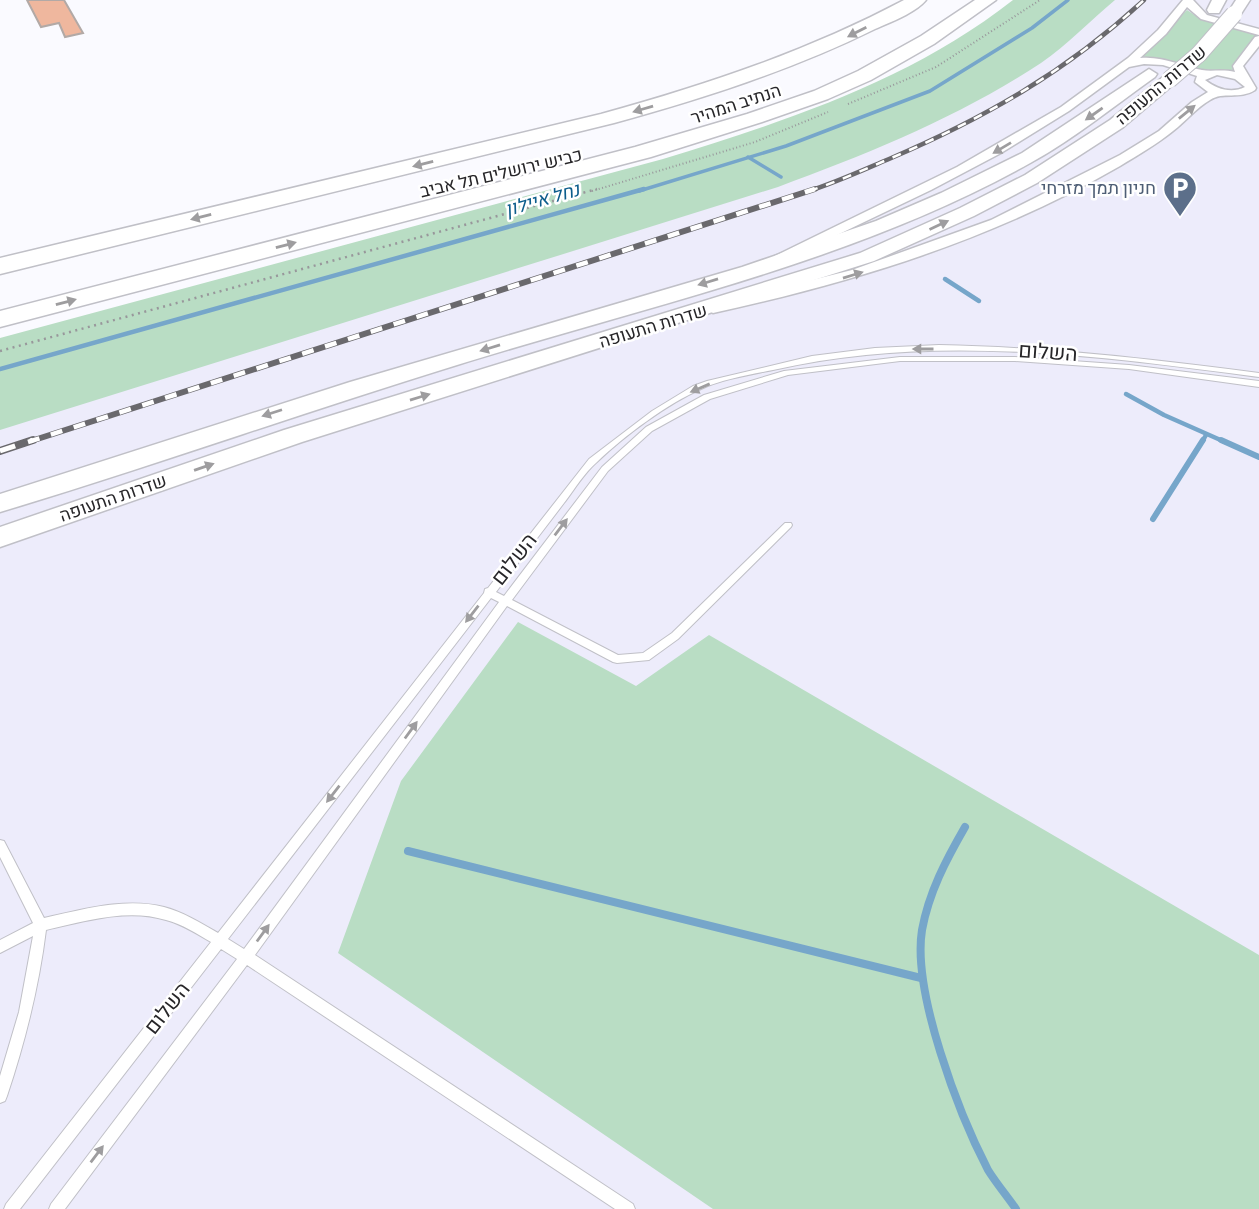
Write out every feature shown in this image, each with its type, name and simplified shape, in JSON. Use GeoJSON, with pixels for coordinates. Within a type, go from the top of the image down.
{"type":"FeatureCollection","features":[{"type":"Feature","properties":{"kind":"highway","name":"כביש ירושלים תל אביב"},"geometry":{"type":"LineString","coordinates":[[0,266],[607,119],[704,92],[775,68],[838,42],[917,0]]}},
{"type":"Feature","properties":{"kind":"highway","name":"הנתיב המהיר"},"geometry":{"type":"LineString","coordinates":[[501,171],[734,106],[809,80],[868,52],[957,0]]}},
{"type":"Feature","properties":{"kind":"highway","name":"כביש ירושלים תל אביב"},"geometry":{"type":"LineString","coordinates":[[0,297],[501,171],[634,143],[814,86],[882,56],[986,0]]}},
{"type":"Feature","properties":{"kind":"highway"},"geometry":{"type":"LineString","coordinates":[[0,320],[643,152],[747,121],[823,94],[889,62],[944,30],[986,0]]}},
{"type":"Feature","properties":{"kind":"main road","name":"שדרות התעופה"},"geometry":{"type":"LineString","coordinates":[[0,503],[281,410],[844,240],[940,201],[1012,166],[1199,54],[1234,15],[1243,0]]}},
{"type":"Feature","properties":{"kind":"main road","name":"שדרות התעופה"},"geometry":{"type":"LineString","coordinates":[[1194,35],[1217,5]]}},
{"type":"Feature","properties":{"kind":"main road","name":"שדרות התעופה"},"geometry":{"type":"LineString","coordinates":[[0,537],[293,436],[867,257],[967,212],[1068,156],[1116,124],[1159,77],[1177,52]]}},
{"type":"Feature","properties":{"kind":"street"},"geometry":{"type":"LineString","coordinates":[[756,268],[918,194],[981,161],[1087,94],[1125,66],[1158,35],[1188,1],[1204,17],[1259,32]]}},
{"type":"Feature","properties":{"kind":"street"},"geometry":{"type":"LineString","coordinates":[[1203,75],[1199,80],[1205,86],[1235,93],[1249,90],[1250,82],[1238,66],[1259,39]]}},
{"type":"Feature","properties":{"kind":"street"},"geometry":{"type":"LineString","coordinates":[[1248,51],[1259,45]]}},
{"type":"Feature","properties":{"kind":"street"},"geometry":{"type":"LineString","coordinates":[[1125,66],[1136,61],[1156,61],[1180,65],[1203,75],[1218,72],[1250,82]]}},
{"type":"Feature","properties":{"kind":"street"},"geometry":{"type":"LineString","coordinates":[[691,314],[813,287],[970,233],[1095,175],[1165,131],[1183,113],[1210,94],[1259,95]]}},
{"type":"Feature","properties":{"kind":"lane","name":"השלום"},"geometry":{"type":"LineString","coordinates":[[11,1209],[592,461],[642,420],[699,387],[771,366],[888,349],[1014,350],[1127,358],[1259,375]]}},
{"type":"Feature","properties":{"kind":"lane"},"geometry":{"type":"LineString","coordinates":[[56,1209],[246,957],[605,468],[649,429],[706,397],[787,373],[900,359],[1015,359],[1129,368],[1259,384]]}},
{"type":"Feature","properties":{"kind":"lane"},"geometry":{"type":"LineString","coordinates":[[488,592],[617,659],[645,657],[675,636],[788,525]]}},
{"type":"Feature","properties":{"kind":"lane"},"geometry":{"type":"LineString","coordinates":[[0,845],[41,925],[34,978],[21,1032],[0,1096]]}},
{"type":"Feature","properties":{"kind":"lane"},"geometry":{"type":"LineString","coordinates":[[0,947],[41,925],[105,911],[155,911],[186,923],[246,957],[628,1209]]}},
{"type":"Feature","properties":{"kind":"shaded area"},"geometry":{"type":"Polygon","coordinates":[[[1087,0],[1259,0],[1259,1209],[0,1209],[0,387],[727,176],[1087,0]]]}},
{"type":"Feature","properties":{"kind":"green space"},"geometry":{"type":"Polygon","coordinates":[[[1013,0],[1115,0],[1051,56],[1010,82],[946,117],[812,174],[778,187],[0,430],[0,338],[663,159],[755,130],[846,96],[889,76],[973,29],[1013,0]]]}},
{"type":"Feature","properties":{"kind":"green space"},"geometry":{"type":"Polygon","coordinates":[[[1187,10],[1199,18],[1259,33],[1233,64],[1234,72],[1199,69],[1163,59],[1136,58],[1187,10]]]}},
{"type":"Feature","properties":{"kind":"green space"},"geometry":{"type":"Polygon","coordinates":[[[518,622],[636,686],[709,635],[1259,955],[1259,1209],[713,1209],[338,953],[401,781],[518,622]]]}},
{"type":"Feature","properties":{"kind":"building"},"geometry":{"type":"Polygon","coordinates":[[[27,0],[64,0],[83,33],[65,37],[59,23],[41,27],[27,0]]]}},
{"type":"Feature","properties":{"kind":"waterway","name":"נחל איילון"},"geometry":{"type":"LineString","coordinates":[[749,157],[786,146],[930,91],[1032,28],[1068,0]]}},
{"type":"Feature","properties":{"kind":"waterway","name":"נחל איילון"},"geometry":{"type":"LineString","coordinates":[[639,191],[749,157]]}},
{"type":"Feature","properties":{"kind":"waterway"},"geometry":{"type":"LineString","coordinates":[[749,157],[781,177]]}},
{"type":"Feature","properties":{"kind":"waterway","name":"נחל איילון"},"geometry":{"type":"LineString","coordinates":[[0,369],[644,189]]}},
{"type":"Feature","properties":{"kind":"waterway"},"geometry":{"type":"LineString","coordinates":[[945,279],[979,301]]}},
{"type":"Feature","properties":{"kind":"waterway"},"geometry":{"type":"LineString","coordinates":[[1126,394],[1164,415],[1225,442]]}},
{"type":"Feature","properties":{"kind":"waterway"},"geometry":{"type":"LineString","coordinates":[[1202,442],[1206,435]]}},
{"type":"Feature","properties":{"kind":"waterway"},"geometry":{"type":"LineString","coordinates":[[1153,519],[1203,440]]}},
{"type":"Feature","properties":{"kind":"waterway"},"geometry":{"type":"LineString","coordinates":[[1221,440],[1259,457]]}},
{"type":"Feature","properties":{"kind":"waterway"},"geometry":{"type":"LineString","coordinates":[[965,827],[939,877],[925,916],[921,956],[924,986],[940,1052],[964,1118],[988,1170],[1016,1209]]}},
{"type":"Feature","properties":{"kind":"waterway"},"geometry":{"type":"LineString","coordinates":[[408,851],[921,978]]}},
{"type":"Feature","properties":{"kind":"railway"},"geometry":{"type":"LineString","coordinates":[[811,190],[850,176],[959,127],[1024,91],[1085,49],[1144,0]]}},
{"type":"Feature","properties":{"kind":"railway"},"geometry":{"type":"LineString","coordinates":[[811,190],[815,189]]}},
{"type":"Feature","properties":{"kind":"railway"},"geometry":{"type":"LineString","coordinates":[[28,442],[811,190]]}},
{"type":"Feature","properties":{"kind":"railway"},"geometry":{"type":"LineString","coordinates":[[0,451],[33,440]]}},
{"type":"Feature","properties":{"kind":"place","name":"חניון תמך מזרחי"},"geometry":{"type":"Point","coordinates":[1180,218]}}]}
